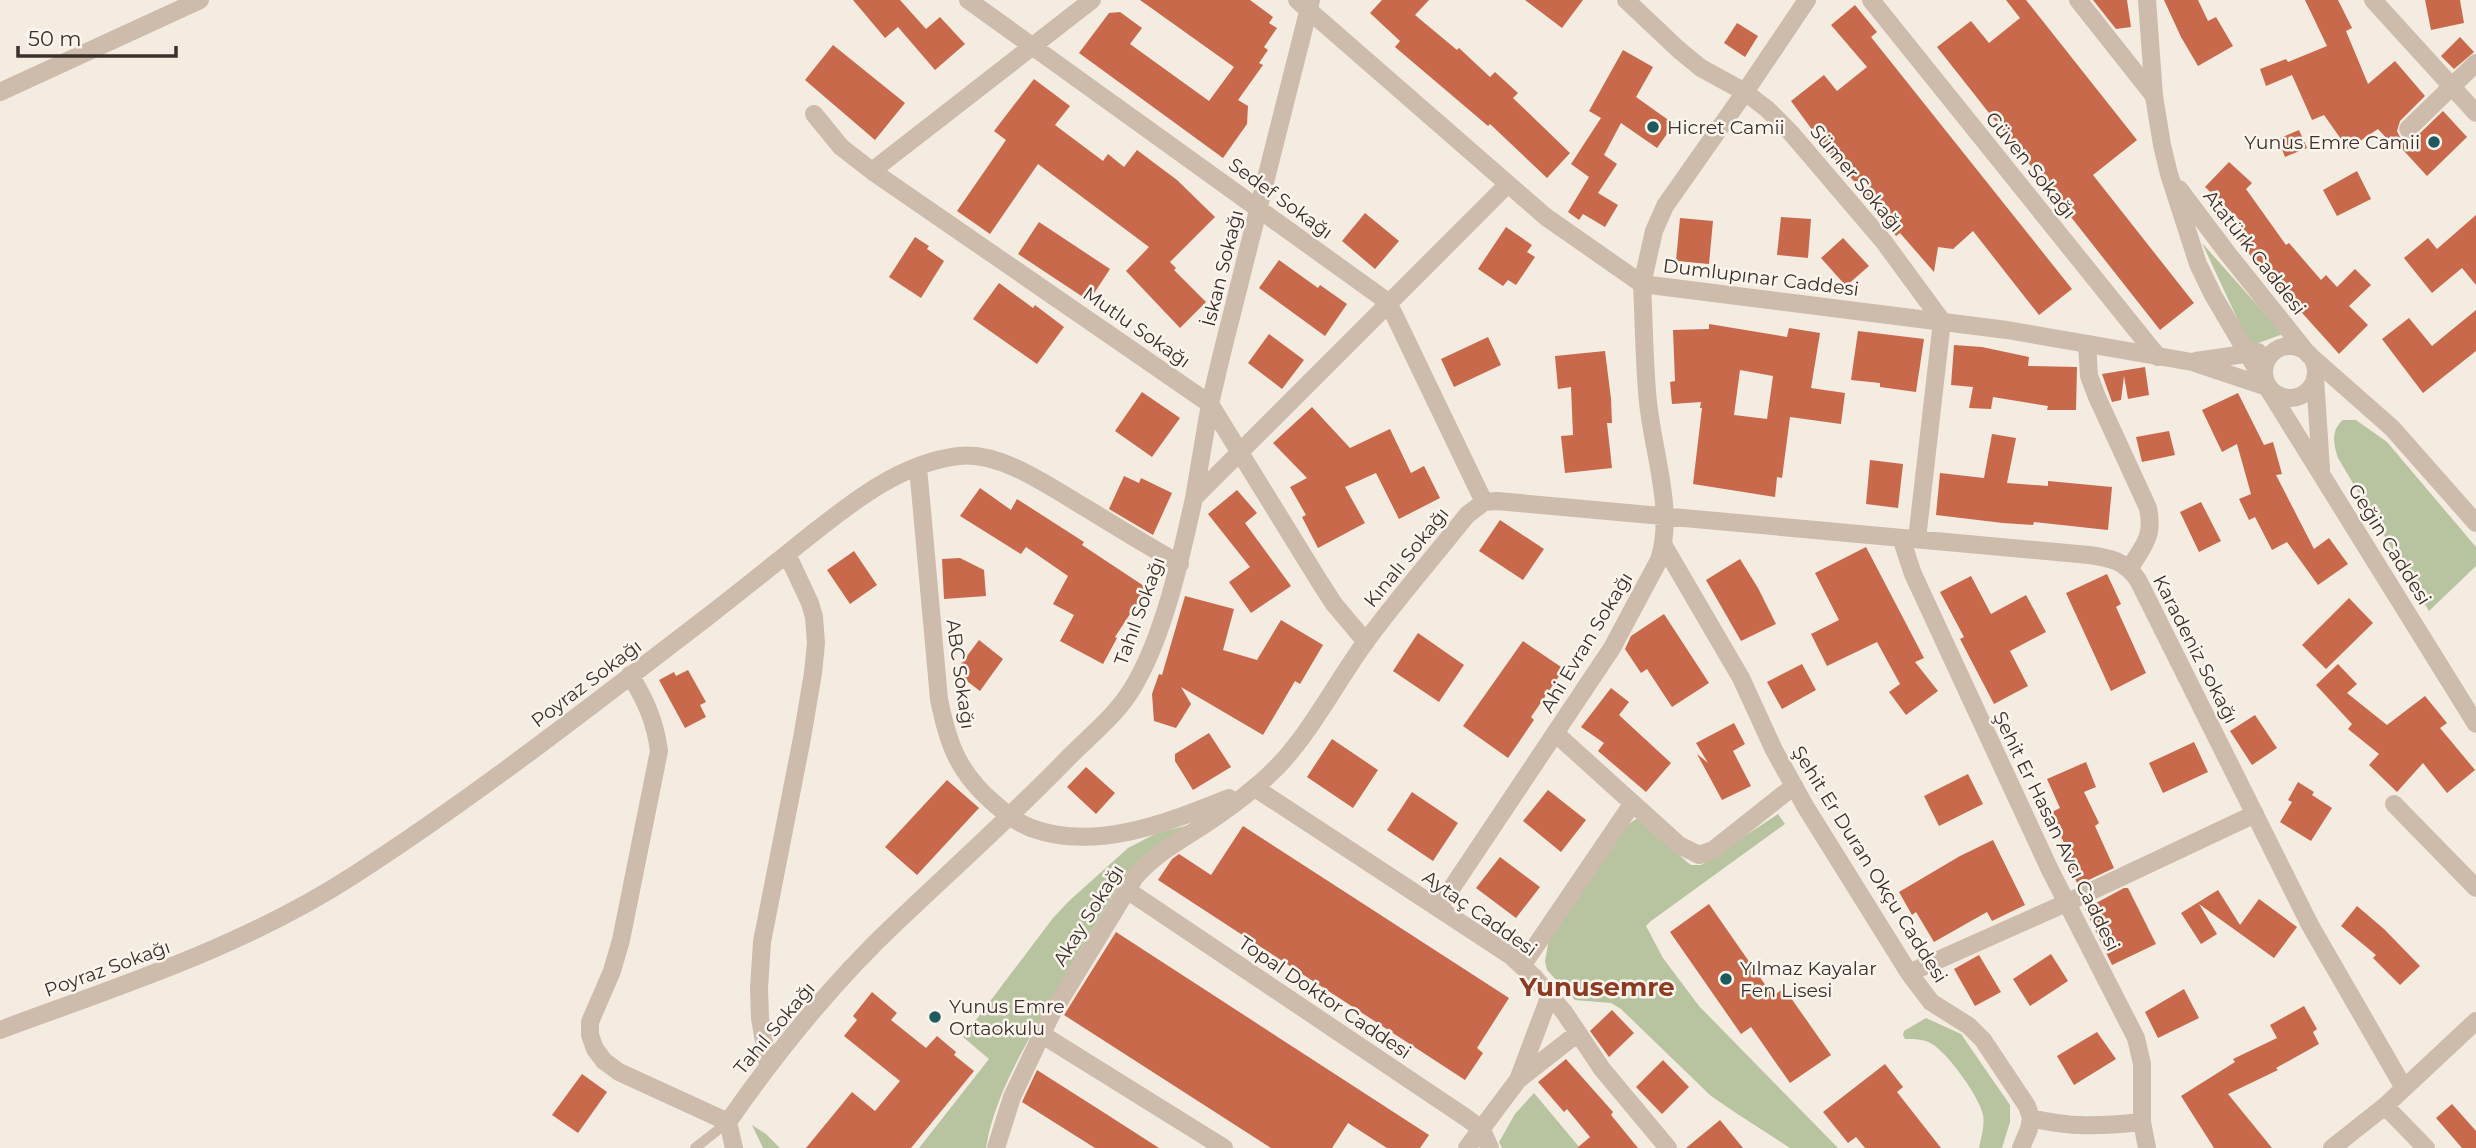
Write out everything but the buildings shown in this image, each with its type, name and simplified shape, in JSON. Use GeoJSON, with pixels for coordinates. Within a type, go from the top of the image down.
{"type":"FeatureCollection","features":[{"type":"Feature","properties":{"kind":"street"},"geometry":{"type":"LineString","coordinates":[[0,92],[200,0]]}},
{"type":"Feature","properties":{"kind":"street","name":"Sedef Sokağı"},"geometry":{"type":"LineString","coordinates":[[968,0],[1388,302],[1484,502]]}},
{"type":"Feature","properties":{"kind":"street"},"geometry":{"type":"LineString","coordinates":[[872,170],[1092,0]]}},
{"type":"Feature","properties":{"kind":"street","name":"Sümer Sokağı"},"geometry":{"type":"LineString","coordinates":[[1626,0],[1679,50],[1702,68],[1745,92],[1791,132],[1862,215],[1942,321]]}},
{"type":"Feature","properties":{"kind":"street","name":"Ahi Evran Sokağı"},"geometry":{"type":"LineString","coordinates":[[1439,907],[1627,624],[1659,560],[1664,546],[1666,517],[1647,399],[1642,284],[1654,231],[1665,206],[1807,0]]}},
{"type":"Feature","properties":{"kind":"street","name":"Güven Sokağı"},"geometry":{"type":"LineString","coordinates":[[1871,0],[2158,357]]}},
{"type":"Feature","properties":{"kind":"street"},"geometry":{"type":"LineString","coordinates":[[2078,0],[2154,96]]}},
{"type":"Feature","properties":{"kind":"street","name":"Atatürk Caddesi"},"geometry":{"type":"LineString","coordinates":[[2147,0],[2154,96],[2169,174],[2198,264],[2267,387]]}},
{"type":"Feature","properties":{"kind":"street"},"geometry":{"type":"LineString","coordinates":[[2373,0],[2476,113]]}},
{"type":"Feature","properties":{"kind":"street","name":"Dumlupınar Caddesi"},"geometry":{"type":"LineString","coordinates":[[1306,3],[1546,217],[1642,284],[1942,321],[2087,344],[2193,362],[2267,387]]}},
{"type":"Feature","properties":{"kind":"street","name":"İskan Sokağı"},"geometry":{"type":"LineString","coordinates":[[1194,498],[1210,404],[1306,3]]}},
{"type":"Feature","properties":{"kind":"street"},"geometry":{"type":"LineString","coordinates":[[2407,129],[2476,63]]}},
{"type":"Feature","properties":{"kind":"street","name":"Mutlu Sokağı"},"geometry":{"type":"LineString","coordinates":[[814,114],[841,147],[872,170],[1210,404],[1321,584],[1366,642]]}},
{"type":"Feature","properties":{"kind":"street","name":"Atatürk Caddesi"},"geometry":{"type":"LineString","coordinates":[[2169,174],[2204,224],[2308,354],[2392,429],[2476,523]]}},
{"type":"Feature","properties":{"kind":"street"},"geometry":{"type":"LineString","coordinates":[[1194,498],[1508,184]]}},
{"type":"Feature","properties":{"kind":"street"},"geometry":{"type":"LineString","coordinates":[[1909,538],[1942,321]]}},
{"type":"Feature","properties":{"kind":"street"},"geometry":{"type":"LineString","coordinates":[[2087,344],[2089,376],[2143,497],[2151,522],[2152,530],[2130,569]]}},
{"type":"Feature","properties":{"kind":"street","name":"Atatürk Caddesi"},"geometry":{"type":"LineString","coordinates":[[2277,349],[2294,347],[2308,354],[2316,369],[2321,472]]}},
{"type":"Feature","properties":{"kind":"street"},"geometry":{"type":"LineString","coordinates":[[2277,349],[2266,361],[2264,369],[2267,387],[2281,397],[2298,397],[2312,386],[2315,378]]}},
{"type":"Feature","properties":{"kind":"street","name":"Dumlupınar Caddesi"},"geometry":{"type":"LineString","coordinates":[[2193,362],[2277,349]]}},
{"type":"Feature","properties":{"kind":"street","name":"Geğin Caddesi"},"geometry":{"type":"LineString","coordinates":[[2267,387],[2476,724]]}},
{"type":"Feature","properties":{"kind":"street","name":"Poyraz Sokağı"},"geometry":{"type":"LineString","coordinates":[[0,1030],[183,963],[241,937],[353,876],[516,761],[873,489],[903,472],[956,456],[989,458],[1029,474],[1180,564]]}},
{"type":"Feature","properties":{"kind":"street","name":"ABC Sokağı"},"geometry":{"type":"LineString","coordinates":[[918,467],[939,699],[945,732],[962,770],[982,793],[1011,817],[1031,828],[1095,836],[1160,824],[1255,788]]}},
{"type":"Feature","properties":{"kind":"street","name":"Tahıl Sokağı"},"geometry":{"type":"LineString","coordinates":[[728,1122],[768,1065],[849,971],[897,922],[1011,817],[1115,711],[1132,690],[1157,631],[1180,564],[1194,498]]}},
{"type":"Feature","properties":{"kind":"street"},"geometry":{"type":"LineString","coordinates":[[1484,502],[1666,517]]}},
{"type":"Feature","properties":{"kind":"street","name":"Kınalı Sokağı"},"geometry":{"type":"LineString","coordinates":[[1255,788],[1296,746],[1366,642],[1467,515],[1484,502]]}},
{"type":"Feature","properties":{"kind":"street","name":"Karadeniz Sokağı"},"geometry":{"type":"LineString","coordinates":[[1666,517],[2089,555],[2119,561],[2130,569],[2147,596],[2315,935],[2404,1088]]}},
{"type":"Feature","properties":{"kind":"street","name":"Şehit Er Hasan Avcı Caddesi"},"geometry":{"type":"LineString","coordinates":[[1909,538],[1913,574],[2066,904],[2136,1038],[2142,1064],[2142,1122],[2147,1148]]}},
{"type":"Feature","properties":{"kind":"street","name":"Şehit Er Duran Okçu Caddesi"},"geometry":{"type":"LineString","coordinates":[[1664,546],[1741,678],[1794,786],[1909,973],[1931,1002],[1969,1026],[1983,1040],[2027,1105],[2031,1118]]}},
{"type":"Feature","properties":{"kind":"street"},"geometry":{"type":"LineString","coordinates":[[768,1065],[760,1018],[762,942],[804,725],[816,643],[810,603],[787,554]]}},
{"type":"Feature","properties":{"kind":"street"},"geometry":{"type":"LineString","coordinates":[[630,676],[649,706],[659,751],[621,940],[612,971],[590,1021],[590,1035],[600,1055],[619,1072],[728,1122],[734,1148]]}},
{"type":"Feature","properties":{"kind":"street"},"geometry":{"type":"LineString","coordinates":[[1555,733],[1679,845],[1699,855],[1713,850],[1794,786]]}},
{"type":"Feature","properties":{"kind":"street","name":"Akay Sokağı"},"geometry":{"type":"LineString","coordinates":[[996,1148],[1012,1097],[1041,1034],[1127,890],[1157,854],[1207,823],[1255,788]]}},
{"type":"Feature","properties":{"kind":"street","name":"Aytaç Caddesi"},"geometry":{"type":"LineString","coordinates":[[1255,788],[1439,907],[1522,966],[1550,995],[1602,1069],[1668,1148]]}},
{"type":"Feature","properties":{"kind":"street"},"geometry":{"type":"LineString","coordinates":[[1522,966],[1632,804]]}},
{"type":"Feature","properties":{"kind":"street"},"geometry":{"type":"LineString","coordinates":[[2395,804],[2476,888]]}},
{"type":"Feature","properties":{"kind":"street"},"geometry":{"type":"LineString","coordinates":[[1909,973],[2066,904],[2255,814]]}},
{"type":"Feature","properties":{"kind":"street","name":"Topal Doktor Caddesi"},"geometry":{"type":"LineString","coordinates":[[1127,890],[1482,1130]]}},
{"type":"Feature","properties":{"kind":"street"},"geometry":{"type":"LineString","coordinates":[[1467,1148],[1518,1080],[1550,995]]}},
{"type":"Feature","properties":{"kind":"street"},"geometry":{"type":"LineString","coordinates":[[2332,1148],[2385,1106],[2476,1021]]}},
{"type":"Feature","properties":{"kind":"street"},"geometry":{"type":"LineString","coordinates":[[1518,1080],[1578,1033]]}},
{"type":"Feature","properties":{"kind":"street"},"geometry":{"type":"LineString","coordinates":[[1041,1034],[1224,1148]]}},
{"type":"Feature","properties":{"kind":"street"},"geometry":{"type":"LineString","coordinates":[[2385,1106],[2426,1148]]}},
{"type":"Feature","properties":{"kind":"street"},"geometry":{"type":"LineString","coordinates":[[2021,1148],[2031,1118],[2073,1126],[2097,1127],[2142,1122]]}},
{"type":"Feature","properties":{"kind":"street"},"geometry":{"type":"LineString","coordinates":[[1482,1130],[1490,1148]]}},
{"type":"Feature","properties":{"kind":"lane"},"geometry":{"type":"LineString","coordinates":[[695,1148],[728,1122]]}},
{"type":"Feature","properties":{"kind":"green space"},"geometry":{"type":"Polygon","coordinates":[[[2202,243],[2283,334],[2250,346],[2202,243]]]}},
{"type":"Feature","properties":{"kind":"green space"},"geometry":{"type":"Polygon","coordinates":[[[2343,420],[2356,420],[2387,442],[2476,547],[2476,566],[2429,611],[2338,458],[2334,437],[2336,428],[2343,420]]]}},
{"type":"Feature","properties":{"kind":"green space"},"geometry":{"type":"Polygon","coordinates":[[[1778,814],[1785,824],[1646,926],[1663,958],[1699,1006],[1838,1148],[1790,1148],[1711,1096],[1621,1009],[1611,1003],[1575,1000],[1547,970],[1545,961],[1549,939],[1626,826],[1636,819],[1642,821],[1691,865],[1701,865],[1778,814]]]}},
{"type":"Feature","properties":{"kind":"green space"},"geometry":{"type":"Polygon","coordinates":[[[1197,823],[1156,846],[1130,869],[1123,879],[1060,983],[1015,1065],[994,1114],[986,1148],[919,1148],[989,1059],[963,1037],[1053,918],[1128,848],[1157,833],[1197,823]]]}},
{"type":"Feature","properties":{"kind":"green space"},"geometry":{"type":"Polygon","coordinates":[[[1926,1018],[1961,1034],[2010,1105],[2010,1122],[2002,1148],[1979,1148],[1983,1123],[1981,1107],[1970,1087],[1946,1056],[1929,1042],[1905,1039],[1904,1031],[1926,1018]]]}},
{"type":"Feature","properties":{"kind":"green space"},"geometry":{"type":"Polygon","coordinates":[[[1534,1093],[1580,1148],[1502,1148],[1499,1142],[1515,1114],[1534,1093]]]}},
{"type":"Feature","properties":{"kind":"green space"},"geometry":{"type":"Polygon","coordinates":[[[752,1125],[766,1134],[780,1148],[763,1148],[752,1125]]]}},
{"type":"Feature","properties":{"kind":"place","name":"Hicret Camii"},"geometry":{"type":"Point","coordinates":[1653,127]}},
{"type":"Feature","properties":{"kind":"place","name":"Yunus Emre Camii"},"geometry":{"type":"Point","coordinates":[2434,142]}},
{"type":"Feature","properties":{"kind":"place","name":"Yılmaz Kayalar Fen Lisesi"},"geometry":{"type":"Point","coordinates":[1726,979]}},
{"type":"Feature","properties":{"kind":"place","name":"Yunus Emre Ortaokulu"},"geometry":{"type":"Point","coordinates":[935,1017]}},
{"type":"Feature","properties":{"kind":"district","name":"Yunusemre"},"geometry":{"type":"Point","coordinates":[1597,987]}}]}
